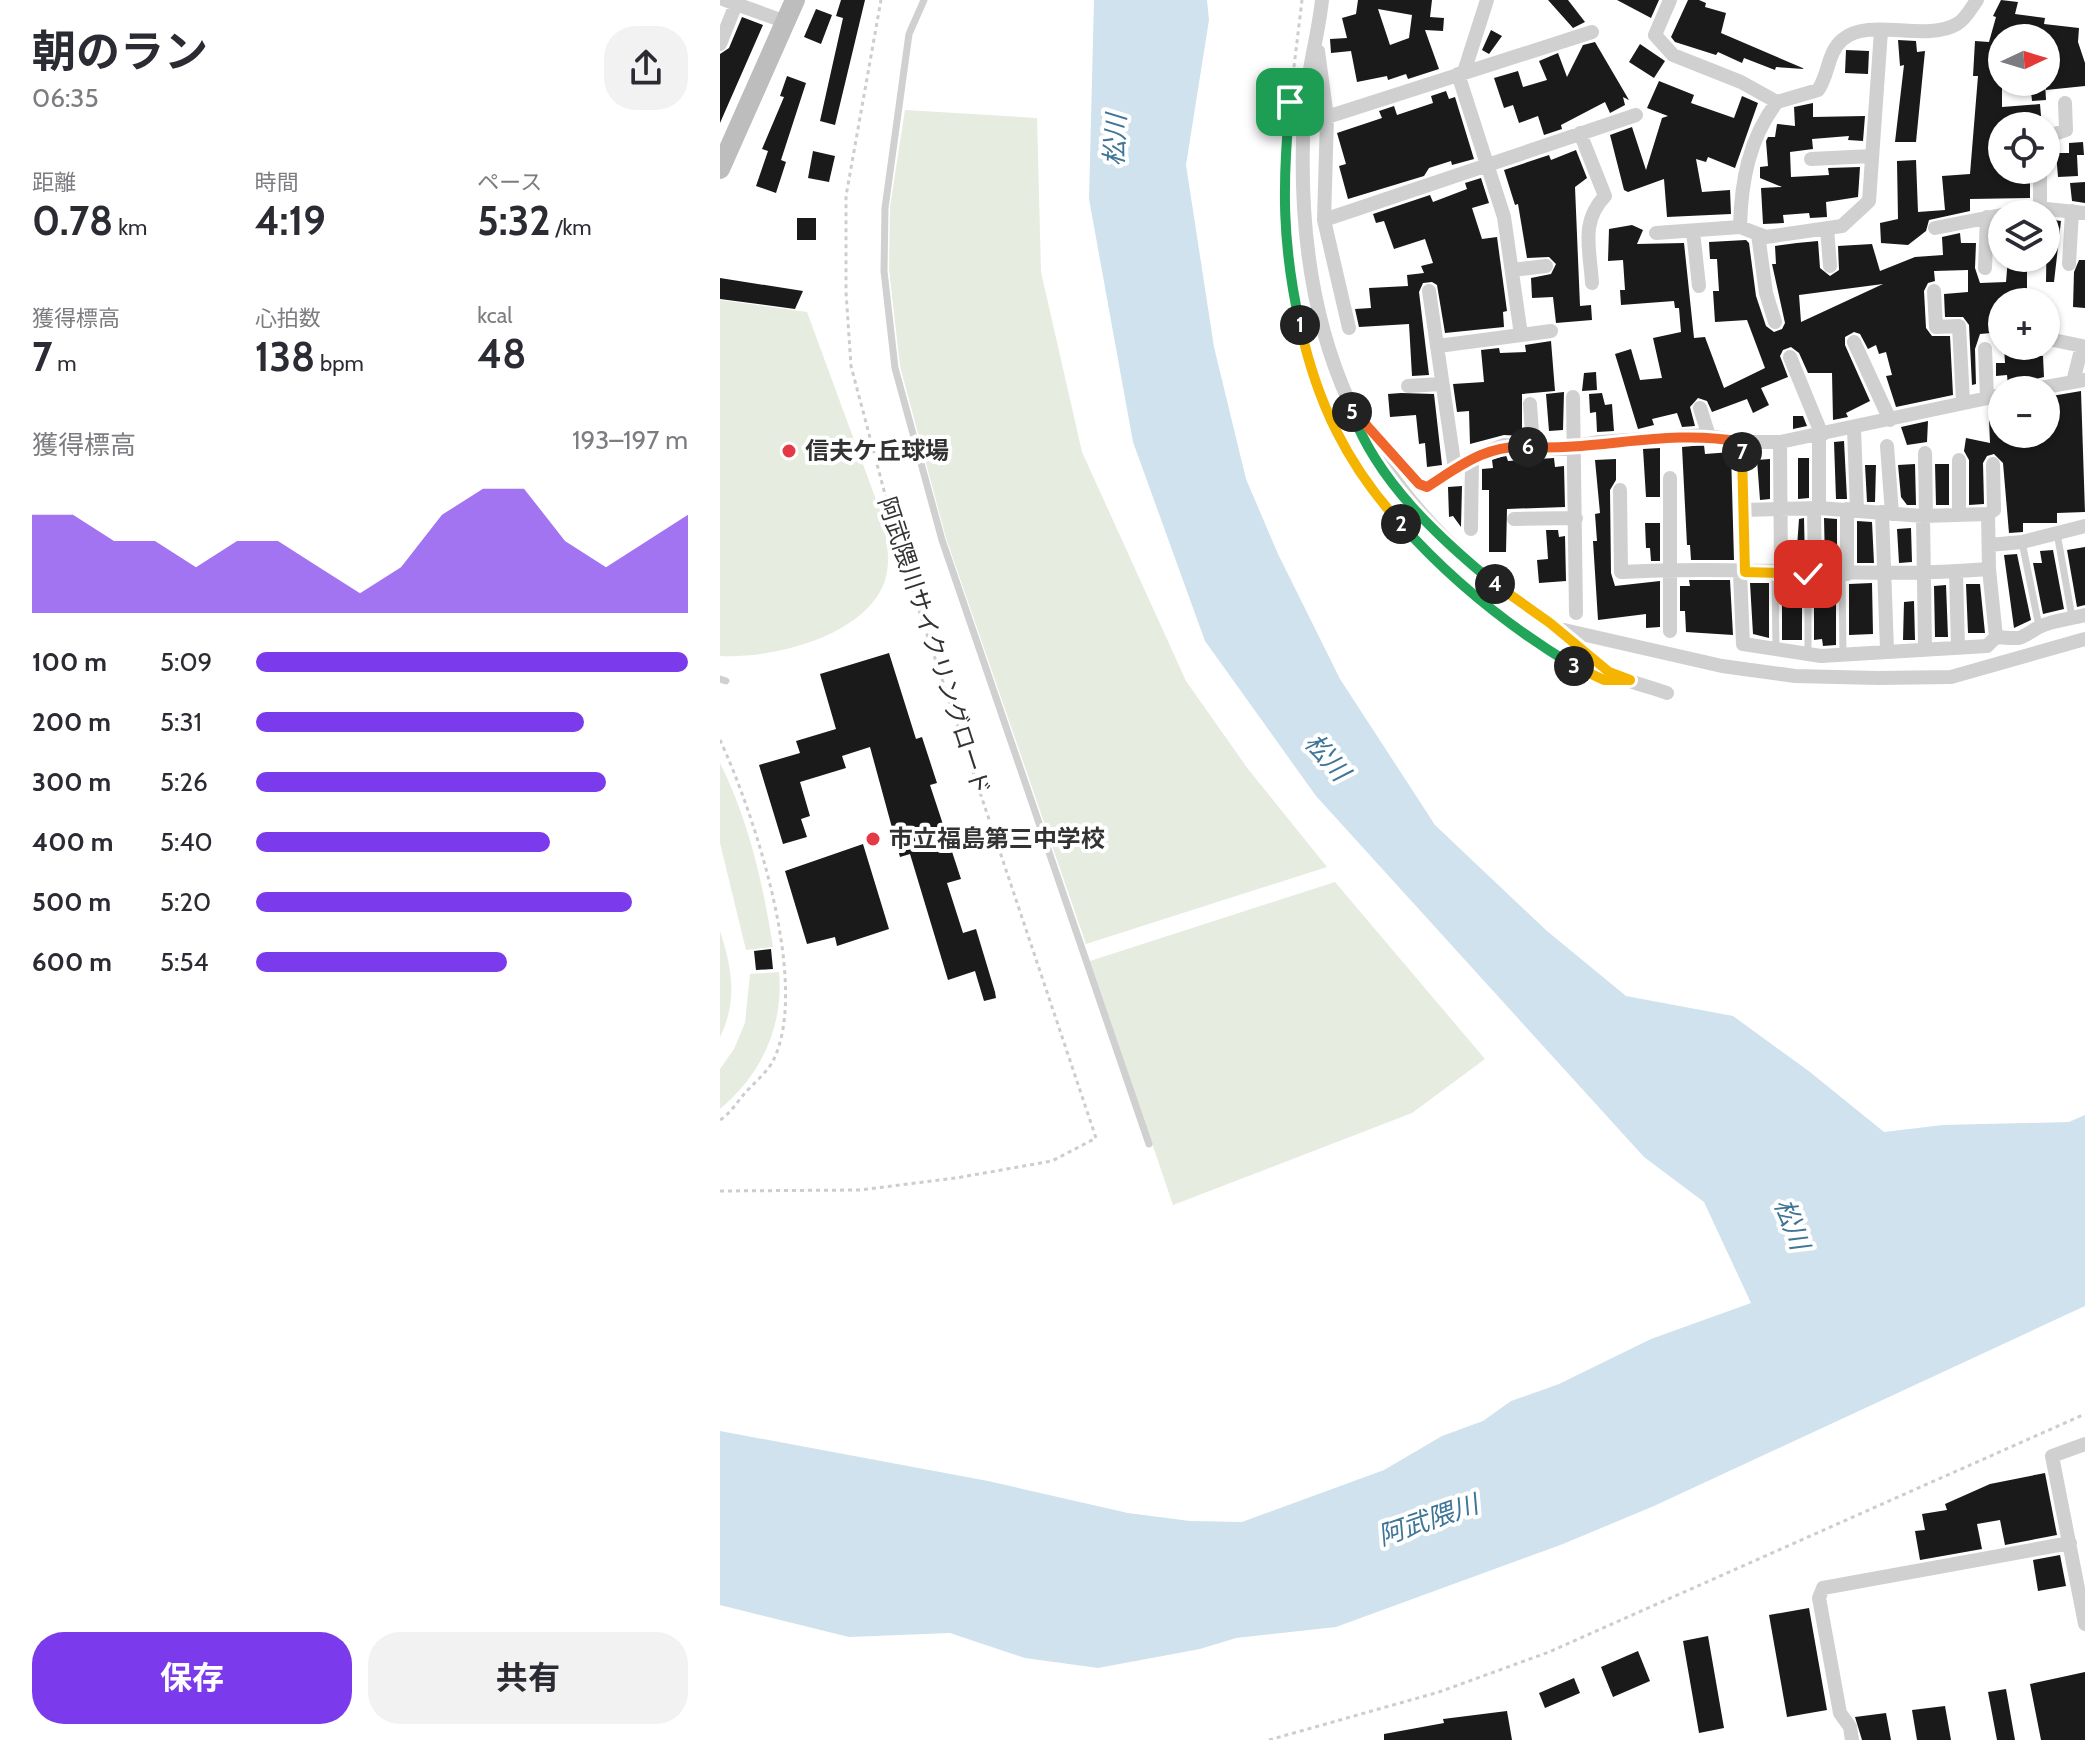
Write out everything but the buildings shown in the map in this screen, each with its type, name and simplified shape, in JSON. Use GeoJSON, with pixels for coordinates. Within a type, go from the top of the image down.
{"type":"FeatureCollection","features":[{"type":"Feature","properties":{"kind":"street"},"geometry":{"type":"LineString","coordinates":[[720,169],[795,0]]}},
{"type":"Feature","properties":{"kind":"street"},"geometry":{"type":"LineString","coordinates":[[1322,0],[1304,110],[1304,224],[1327,343],[1351,408],[1388,475],[1426,521],[1500,588],[1550,623],[1609,672],[1667,693]]}},
{"type":"Feature","properties":{"kind":"street"},"geometry":{"type":"LineString","coordinates":[[1487,0],[1461,73],[1504,217],[1521,335]]}},
{"type":"Feature","properties":{"kind":"street"},"geometry":{"type":"LineString","coordinates":[[1670,0],[1655,35],[1673,55],[1741,82],[1777,102]]}},
{"type":"Feature","properties":{"kind":"street"},"geometry":{"type":"LineString","coordinates":[[1740,227],[1744,173],[1762,124],[1777,102],[1818,90],[1828,62],[1844,38],[1867,29],[1927,30],[1957,24],[1977,0]]}},
{"type":"Feature","properties":{"kind":"street"},"geometry":{"type":"LineString","coordinates":[[720,44],[731,2],[786,22]]}},
{"type":"Feature","properties":{"kind":"street"},"geometry":{"type":"LineString","coordinates":[[1656,233],[1740,227],[1766,237],[1842,226],[1869,201],[1881,31]]}},
{"type":"Feature","properties":{"kind":"street"},"geometry":{"type":"LineString","coordinates":[[1327,117],[1592,32]]}},
{"type":"Feature","properties":{"kind":"street"},"geometry":{"type":"LineString","coordinates":[[1316,46],[1327,117],[1324,220],[1349,328]]}},
{"type":"Feature","properties":{"kind":"street"},"geometry":{"type":"LineString","coordinates":[[2060,132],[2066,130],[2065,103]]}},
{"type":"Feature","properties":{"kind":"street"},"geometry":{"type":"LineString","coordinates":[[1324,220],[1636,115]]}},
{"type":"Feature","properties":{"kind":"street"},"geometry":{"type":"LineString","coordinates":[[1580,133],[1605,196],[1592,210],[1588,231],[1592,283]]}},
{"type":"Feature","properties":{"kind":"street"},"geometry":{"type":"LineString","coordinates":[[1811,159],[1872,156]]}},
{"type":"Feature","properties":{"kind":"street"},"geometry":{"type":"LineString","coordinates":[[2069,264],[2079,212]]}},
{"type":"Feature","properties":{"kind":"street"},"geometry":{"type":"LineString","coordinates":[[1935,228],[1987,217],[1985,268]]}},
{"type":"Feature","properties":{"kind":"street"},"geometry":{"type":"LineString","coordinates":[[1827,228],[1830,266]]}},
{"type":"Feature","properties":{"kind":"street"},"geometry":{"type":"LineString","coordinates":[[1693,231],[1699,286]]}},
{"type":"Feature","properties":{"kind":"street"},"geometry":{"type":"LineString","coordinates":[[1758,234],[1766,293],[1775,322]]}},
{"type":"Feature","properties":{"kind":"street"},"geometry":{"type":"LineString","coordinates":[[1513,270],[1546,266]]}},
{"type":"Feature","properties":{"kind":"street"},"geometry":{"type":"LineString","coordinates":[[1429,291],[1455,469]]}},
{"type":"Feature","properties":{"kind":"street"},"geometry":{"type":"LineString","coordinates":[[1934,291],[1936,327],[1959,326],[1963,401]]}},
{"type":"Feature","properties":{"kind":"street"},"geometry":{"type":"LineString","coordinates":[[1438,346],[1551,331]]}},
{"type":"Feature","properties":{"kind":"street"},"geometry":{"type":"LineString","coordinates":[[2060,341],[2082,346],[2079,381]]}},
{"type":"Feature","properties":{"kind":"street"},"geometry":{"type":"LineString","coordinates":[[1854,342],[1890,420]]}},
{"type":"Feature","properties":{"kind":"street"},"geometry":{"type":"LineString","coordinates":[[1985,349],[1991,376]]}},
{"type":"Feature","properties":{"kind":"street"},"geometry":{"type":"LineString","coordinates":[[1790,357],[1821,436],[1811,574]]}},
{"type":"Feature","properties":{"kind":"street"},"geometry":{"type":"LineString","coordinates":[[1408,386],[1441,384]]}},
{"type":"Feature","properties":{"kind":"street"},"geometry":{"type":"LineString","coordinates":[[1573,397],[1576,613]]}},
{"type":"Feature","properties":{"kind":"street"},"geometry":{"type":"LineString","coordinates":[[1351,408],[1419,484],[1427,487],[1472,458],[1504,445],[1576,448],[1599,442],[1709,436],[1741,442],[1780,442],[1821,436],[1988,397]]}},
{"type":"Feature","properties":{"kind":"street"},"geometry":{"type":"LineString","coordinates":[[1530,404],[1533,447]]}},
{"type":"Feature","properties":{"kind":"street"},"geometry":{"type":"LineString","coordinates":[[1700,408],[1709,436]]}},
{"type":"Feature","properties":{"kind":"street"},"geometry":{"type":"LineString","coordinates":[[1845,574],[1852,510],[1854,428]]}},
{"type":"Feature","properties":{"kind":"street"},"geometry":{"type":"LineString","coordinates":[[1741,442],[1743,644],[1808,655],[1987,646],[1996,637]]}},
{"type":"Feature","properties":{"kind":"street"},"geometry":{"type":"LineString","coordinates":[[1778,573],[1780,442]]}},
{"type":"Feature","properties":{"kind":"street"},"geometry":{"type":"LineString","coordinates":[[1887,446],[1883,574],[1887,650]]}},
{"type":"Feature","properties":{"kind":"street"},"geometry":{"type":"LineString","coordinates":[[1925,453],[1925,647]]}},
{"type":"Feature","properties":{"kind":"street"},"geometry":{"type":"LineString","coordinates":[[1471,529],[1472,458]]}},
{"type":"Feature","properties":{"kind":"street"},"geometry":{"type":"LineString","coordinates":[[1959,460],[1959,515]]}},
{"type":"Feature","properties":{"kind":"street"},"geometry":{"type":"LineString","coordinates":[[1743,510],[1817,508],[1924,516],[1988,514],[1994,510],[1993,464]]}},
{"type":"Feature","properties":{"kind":"street"},"geometry":{"type":"LineString","coordinates":[[1670,478],[1670,631]]}},
{"type":"Feature","properties":{"kind":"street"},"geometry":{"type":"LineString","coordinates":[[1620,490],[1621,572],[1669,569],[1883,574],[1989,569]]}},
{"type":"Feature","properties":{"kind":"street"},"geometry":{"type":"LineString","coordinates":[[1988,514],[1989,569],[1996,637]]}},
{"type":"Feature","properties":{"kind":"street"},"geometry":{"type":"LineString","coordinates":[[1514,519],[1576,518]]}},
{"type":"Feature","properties":{"kind":"street"},"geometry":{"type":"LineString","coordinates":[[1989,545],[2022,542],[2085,526]]}},
{"type":"Feature","properties":{"kind":"street"},"geometry":{"type":"LineString","coordinates":[[1956,572],[1958,647]]}},
{"type":"Feature","properties":{"kind":"street"},"geometry":{"type":"LineString","coordinates":[[1996,637],[2018,639],[2031,636],[2039,627],[2079,617]]}},
{"type":"Feature","properties":{"kind":"street"},"geometry":{"type":"LineString","coordinates":[[1550,623],[1570,633],[1707,663],[1822,677],[1951,677],[2085,639]]}},
{"type":"Feature","properties":{"kind":"street"},"geometry":{"type":"LineString","coordinates":[[2085,1444],[2052,1456],[2085,1624]]}},
{"type":"Feature","properties":{"kind":"street"},"geometry":{"type":"LineString","coordinates":[[1852,1740],[1837,1698],[1819,1598],[1823,1588],[2070,1543]]}},
{"type":"Feature","properties":{"kind":"lane"},"geometry":{"type":"LineString","coordinates":[[924,0],[909,34],[885,208],[884,271],[895,368],[942,540],[1149,1144]]}},
{"type":"Feature","properties":{"kind":"lane"},"geometry":{"type":"LineString","coordinates":[[2057,533],[2079,617]]}},
{"type":"Feature","properties":{"kind":"lane"},"geometry":{"type":"LineString","coordinates":[[2022,542],[2039,627]]}},
{"type":"Feature","properties":{"kind":"lane"},"geometry":{"type":"LineString","coordinates":[[1776,649],[1778,573]]}},
{"type":"Feature","properties":{"kind":"lane"},"geometry":{"type":"LineString","coordinates":[[1808,655],[1811,574]]}},
{"type":"Feature","properties":{"kind":"lane"},"geometry":{"type":"LineString","coordinates":[[1843,654],[1845,574]]}},
{"type":"Feature","properties":{"kind":"path","name":"阿武隈川サイクリングロード"},"geometry":{"type":"LineString","coordinates":[[720,1191],[860,1190],[956,1178],[1052,1161],[1096,1138],[904,566],[851,366],[846,292],[846,196],[881,0]]}},
{"type":"Feature","properties":{"kind":"path"},"geometry":{"type":"LineString","coordinates":[[1292,79],[1302,0]]}},
{"type":"Feature","properties":{"kind":"path"},"geometry":{"type":"LineString","coordinates":[[1289,109],[1282,185],[1291,283],[1301,331],[1336,435],[1370,488],[1438,565],[1508,623],[1585,673]]}},
{"type":"Feature","properties":{"kind":"path"},"geometry":{"type":"LineString","coordinates":[[720,740],[733,769],[776,907],[784,965],[785,1014],[773,1061],[720,1120]]}},
{"type":"Feature","properties":{"kind":"path"},"geometry":{"type":"LineString","coordinates":[[1269,1740],[1439,1692],[1549,1652],[2085,1414]]}},
{"type":"Feature","properties":{"kind":"shaded area"},"geometry":{"type":"Polygon","coordinates":[[[905,110],[1037,118],[1041,272],[1082,452],[1186,681],[1248,769],[1327,867],[1086,944],[946,538],[900,366],[889,269],[890,207],[905,110]]]}},
{"type":"Feature","properties":{"kind":"shaded area","name":"信夫ケ丘球場"},"geometry":{"type":"Polygon","coordinates":[[[720,300],[807,312],[882,516],[886,535],[885,581],[869,607],[832,633],[763,654],[720,656],[720,300]]]}},
{"type":"Feature","properties":{"kind":"shaded area"},"geometry":{"type":"Polygon","coordinates":[[[720,763],[754,853],[773,947],[746,950],[720,843],[720,763]]]}},
{"type":"Feature","properties":{"kind":"shaded area"},"geometry":{"type":"Polygon","coordinates":[[[1335,882],[1485,1059],[1412,1113],[1173,1205],[1090,961],[1335,882]]]}},
{"type":"Feature","properties":{"kind":"shaded area"},"geometry":{"type":"Polygon","coordinates":[[[720,931],[728,958],[731,997],[720,1037],[720,931]]]}},
{"type":"Feature","properties":{"kind":"shaded area"},"geometry":{"type":"Polygon","coordinates":[[[779,972],[778,1011],[767,1048],[747,1081],[720,1109],[720,1069],[734,1049],[745,1023],[750,974],[779,972]]]}},
{"type":"Feature","properties":{"kind":"water"},"geometry":{"type":"Polygon","coordinates":[[[1094,0],[1207,0],[1209,20],[1186,165],[1214,347],[1246,479],[1278,554],[1340,679],[1435,825],[1547,931],[1626,996],[1733,1016],[1810,1072],[1884,1132],[1943,1125],[2069,1122],[2085,1115],[2085,1306],[1654,1506],[1563,1544],[1336,1627],[1236,1638],[1200,1649],[1098,1668],[1025,1658],[950,1633],[849,1637],[720,1605],[720,1431],[988,1481],[1128,1513],[1190,1521],[1242,1522],[1384,1470],[1442,1436],[1483,1421],[1511,1401],[1559,1384],[1651,1339],[1751,1303],[1704,1202],[1644,1157],[1316,796],[1205,641],[1133,442],[1089,199],[1094,0]]]}},
{"type":"Feature","properties":{"kind":"place","name":"信夫ケ丘球場"},"geometry":{"type":"Point","coordinates":[789,451]}},
{"type":"Feature","properties":{"kind":"place","name":"市立福島第三中学校"},"geometry":{"type":"Point","coordinates":[873,839]}},
{"type":"Feature","properties":{"kind":"route"},"geometry":{"type":"LineString","coordinates":[[1290,102],[1282,185],[1285,241],[1301,331],[1324,405],[1353,466],[1438,565],[1508,623],[1585,673],[1604,680],[1630,680],[1609,672],[1468,562],[1426,521],[1388,475],[1351,408],[1374,430],[1419,484],[1427,487],[1472,458],[1504,445],[1562,449],[1599,442],[1706,435],[1741,442],[1745,572],[1808,574]]}},
{"type":"Feature","properties":{"kind":"water label","name":"松川"},"geometry":{"type":"Point","coordinates":[1115,140]}},
{"type":"Feature","properties":{"kind":"water label","name":"松川"},"geometry":{"type":"Point","coordinates":[1327,757]}},
{"type":"Feature","properties":{"kind":"water label","name":"松川"},"geometry":{"type":"Point","coordinates":[1792,1224]}},
{"type":"Feature","properties":{"kind":"water label","name":"阿武隈川"},"geometry":{"type":"Point","coordinates":[1428,1520]}}]}
